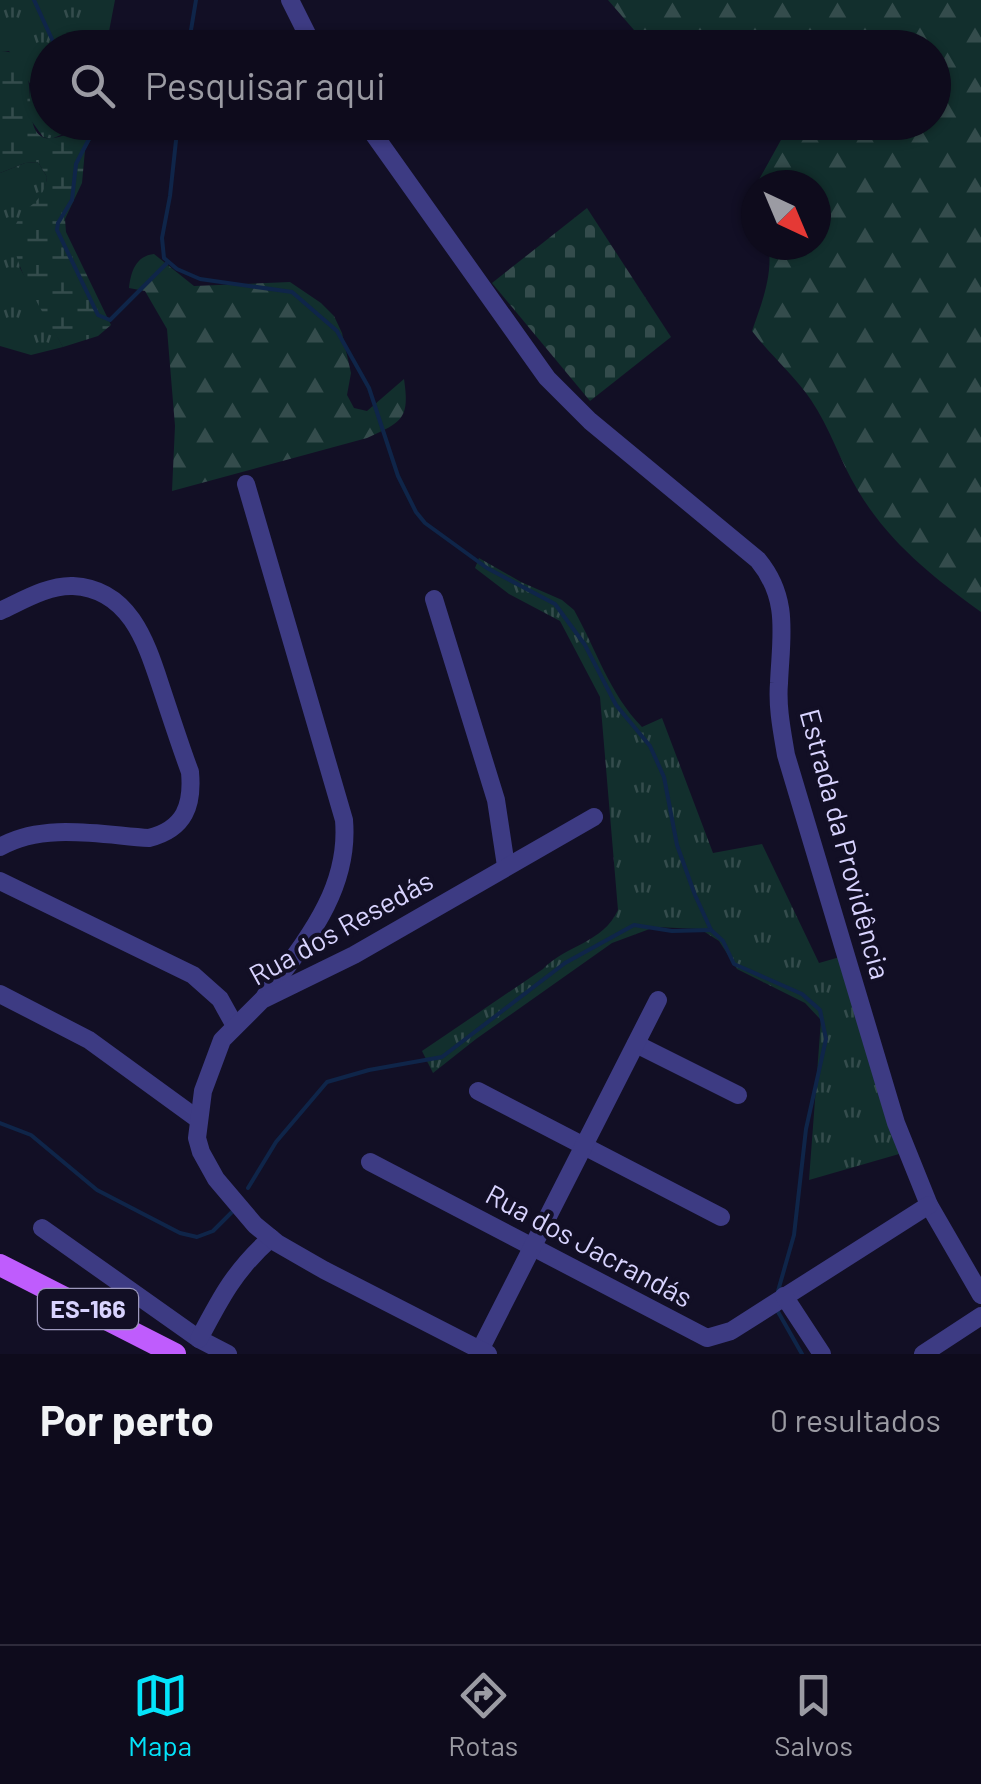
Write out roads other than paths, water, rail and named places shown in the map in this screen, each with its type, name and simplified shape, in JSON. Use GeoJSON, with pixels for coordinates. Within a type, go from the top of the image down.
{"type":"FeatureCollection","features":[{"type":"Feature","properties":{"kind":"main road","name":"ES-166"},"geometry":{"type":"LineString","coordinates":[[0,1265],[175,1354]]}},
{"type":"Feature","properties":{"kind":"street"},"geometry":{"type":"LineString","coordinates":[[290,0],[305,30]]}},
{"type":"Feature","properties":{"kind":"street","name":"Estrada da Providência"},"geometry":{"type":"LineString","coordinates":[[378,140],[499,314],[557,389],[758,560],[774,583],[783,616],[779,706],[786,755],[896,1124],[928,1205],[981,1295]]}},
{"type":"Feature","properties":{"kind":"street"},"geometry":{"type":"LineString","coordinates":[[246,484],[346,838],[334,895],[262,1000]]}},
{"type":"Feature","properties":{"kind":"street"},"geometry":{"type":"LineString","coordinates":[[0,611],[39,594],[72,586],[102,594],[123,608],[145,641],[190,772],[191,791],[183,819],[150,838],[52,832],[0,847]]}},
{"type":"Feature","properties":{"kind":"street"},"geometry":{"type":"LineString","coordinates":[[434,599],[496,800],[506,866]]}},
{"type":"Feature","properties":{"kind":"street","name":"Rua dos Resedás"},"geometry":{"type":"LineString","coordinates":[[482,1353],[324,1270],[254,1225],[216,1180],[197,1138],[203,1090],[214,1054],[262,1000],[354,955],[594,817]]}},
{"type":"Feature","properties":{"kind":"street"},"geometry":{"type":"LineString","coordinates":[[0,881],[193,975],[220,999],[235,1026]]}},
{"type":"Feature","properties":{"kind":"street"},"geometry":{"type":"LineString","coordinates":[[0,994],[89,1040],[198,1120]]}},
{"type":"Feature","properties":{"kind":"street"},"geometry":{"type":"LineString","coordinates":[[482,1353],[658,1000]]}},
{"type":"Feature","properties":{"kind":"street"},"geometry":{"type":"LineString","coordinates":[[636,1044],[738,1095]]}},
{"type":"Feature","properties":{"kind":"street"},"geometry":{"type":"LineString","coordinates":[[478,1091],[721,1217]]}},
{"type":"Feature","properties":{"kind":"street","name":"Rua dos Jacrandás"},"geometry":{"type":"LineString","coordinates":[[370,1162],[707,1338],[731,1331],[778,1299]]}},
{"type":"Feature","properties":{"kind":"street"},"geometry":{"type":"LineString","coordinates":[[822,1354],[778,1299],[928,1205]]}},
{"type":"Feature","properties":{"kind":"street"},"geometry":{"type":"LineString","coordinates":[[42,1228],[199,1340],[228,1354]]}},
{"type":"Feature","properties":{"kind":"street"},"geometry":{"type":"LineString","coordinates":[[199,1340],[228,1283],[271,1238]]}},
{"type":"Feature","properties":{"kind":"street"},"geometry":{"type":"LineString","coordinates":[[923,1354],[981,1316]]}},
{"type":"Feature","properties":{"kind":"waterway"},"geometry":{"type":"LineString","coordinates":[[34,0],[48,30]]}},
{"type":"Feature","properties":{"kind":"waterway"},"geometry":{"type":"LineString","coordinates":[[191,30],[196,0]]}},
{"type":"Feature","properties":{"kind":"waterway"},"geometry":{"type":"LineString","coordinates":[[88,140],[76,164],[72,200],[57,230],[98,315],[110,320],[168,262]]}},
{"type":"Feature","properties":{"kind":"waterway"},"geometry":{"type":"LineString","coordinates":[[176,140],[162,238],[164,258],[200,279],[292,292],[337,331],[369,388],[398,476],[416,512],[425,523],[487,568],[555,604],[585,645],[616,705],[650,746],[664,777],[677,845],[695,895],[711,930],[723,941],[734,964],[802,994],[820,1010],[826,1039],[806,1129],[794,1235],[778,1291]]}},
{"type":"Feature","properties":{"kind":"waterway"},"geometry":{"type":"LineString","coordinates":[[248,1188],[276,1142],[327,1082],[442,1057],[565,963],[634,925],[672,931],[711,930]]}},
{"type":"Feature","properties":{"kind":"waterway"},"geometry":{"type":"LineString","coordinates":[[0,1123],[31,1135],[97,1190],[180,1233],[197,1237],[213,1231],[236,1208]]}},
{"type":"Feature","properties":{"kind":"waterway"},"geometry":{"type":"LineString","coordinates":[[777,1310],[802,1354]]}}]}
